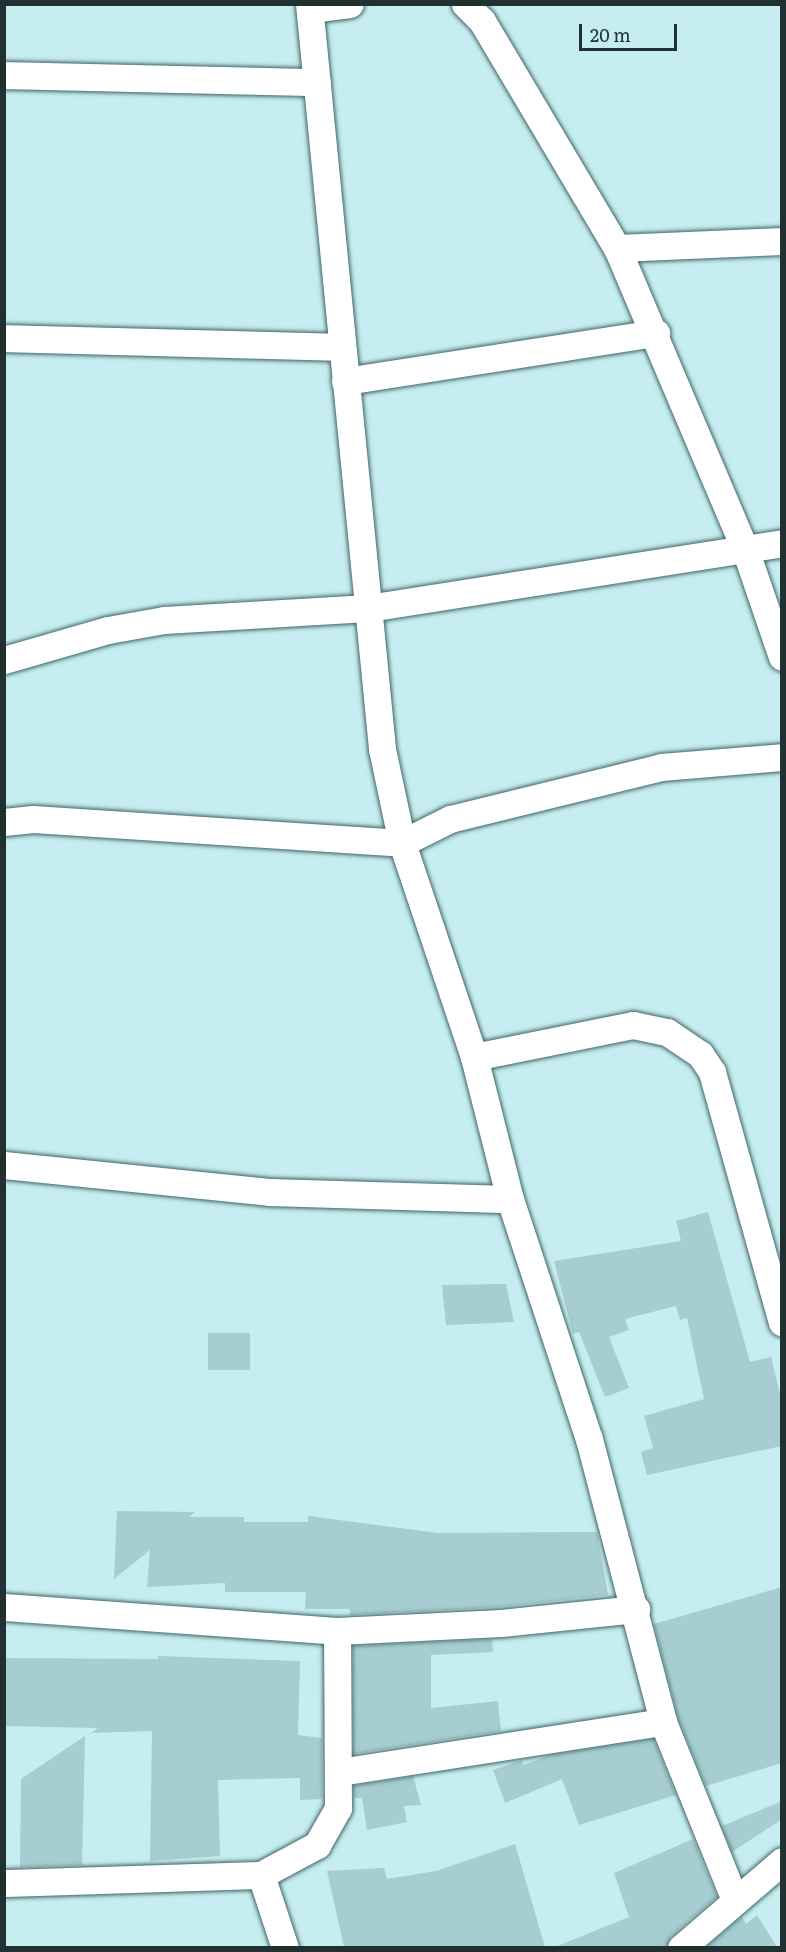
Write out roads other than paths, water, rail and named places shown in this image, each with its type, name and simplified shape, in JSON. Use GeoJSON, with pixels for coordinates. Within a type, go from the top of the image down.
{"type":"FeatureCollection","features":[{"type":"Feature","properties":{"kind":"street"},"geometry":{"type":"LineString","coordinates":[[350,4],[310,7],[341,347],[382,749],[402,843],[474,1057],[510,1199],[589,1439],[636,1609],[663,1722],[735,1900]]}},
{"type":"Feature","properties":{"kind":"street"},"geometry":{"type":"LineString","coordinates":[[465,4],[482,21],[617,248],[656,333],[745,549],[782,657]]}},
{"type":"Feature","properties":{"kind":"street"},"geometry":{"type":"LineString","coordinates":[[4,75],[317,82]]}},
{"type":"Feature","properties":{"kind":"street"},"geometry":{"type":"LineString","coordinates":[[617,248],[782,241]]}},
{"type":"Feature","properties":{"kind":"street"},"geometry":{"type":"LineString","coordinates":[[345,381],[656,333]]}},
{"type":"Feature","properties":{"kind":"street"},"geometry":{"type":"LineString","coordinates":[[4,338],[341,347]]}},
{"type":"Feature","properties":{"kind":"street"},"geometry":{"type":"LineString","coordinates":[[4,660],[108,630],[164,620],[368,608],[782,543]]}},
{"type":"Feature","properties":{"kind":"street"},"geometry":{"type":"LineString","coordinates":[[4,822],[33,819],[402,843],[450,819],[661,766],[782,757]]}},
{"type":"Feature","properties":{"kind":"street"},"geometry":{"type":"LineString","coordinates":[[474,1057],[633,1025],[667,1032],[700,1054],[712,1072],[782,1322]]}},
{"type":"Feature","properties":{"kind":"street"},"geometry":{"type":"LineString","coordinates":[[4,1165],[269,1192],[510,1199]]}},
{"type":"Feature","properties":{"kind":"street"},"geometry":{"type":"LineString","coordinates":[[4,1607],[337,1631],[501,1623],[636,1609]]}},
{"type":"Feature","properties":{"kind":"street"},"geometry":{"type":"LineString","coordinates":[[4,1883],[261,1875],[292,1862],[323,1839],[338,1808],[337,1631]]}},
{"type":"Feature","properties":{"kind":"street"},"geometry":{"type":"LineString","coordinates":[[339,1772],[663,1722]]}},
{"type":"Feature","properties":{"kind":"street"},"geometry":{"type":"LineString","coordinates":[[681,1947],[782,1861]]}},
{"type":"Feature","properties":{"kind":"street"},"geometry":{"type":"LineString","coordinates":[[261,1875],[285,1947]]}}]}
